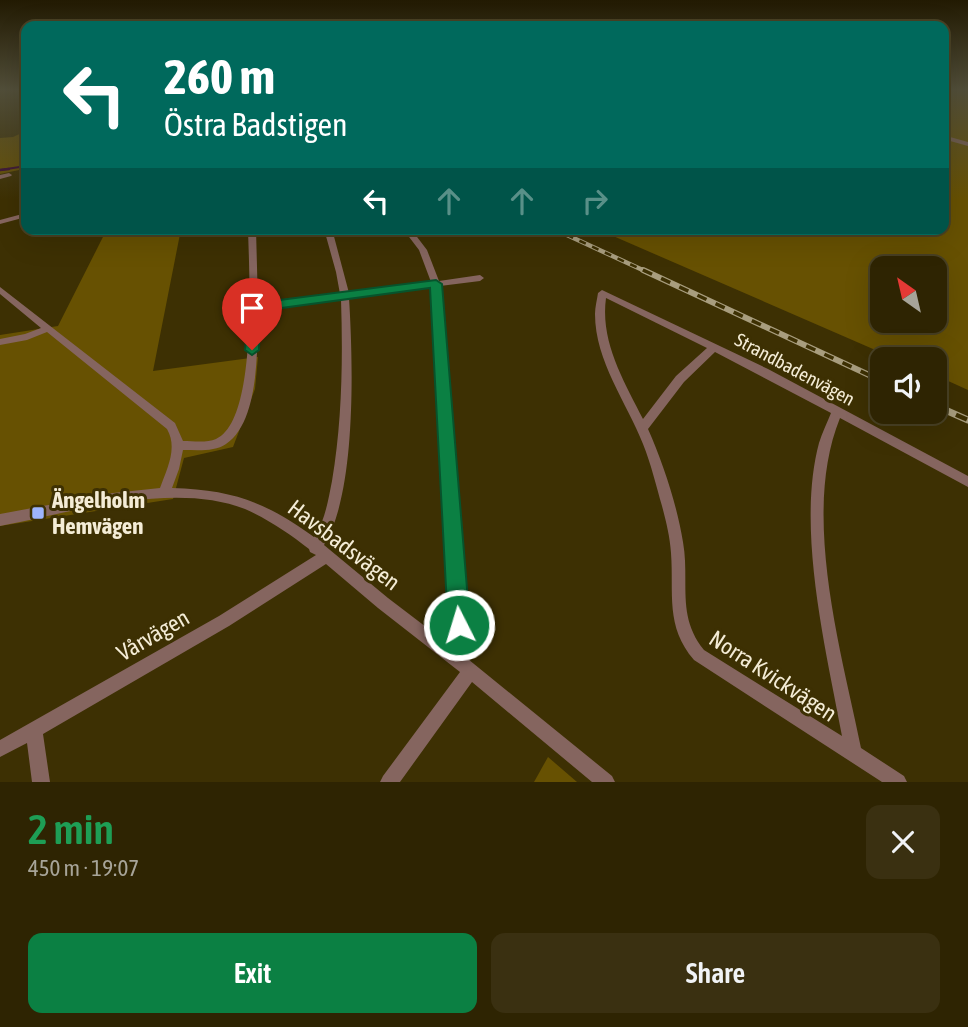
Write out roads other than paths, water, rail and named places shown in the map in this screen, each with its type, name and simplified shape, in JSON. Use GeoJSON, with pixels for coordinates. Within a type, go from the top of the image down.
{"type":"FeatureCollection","features":[{"type":"Feature","properties":{"kind":"street"},"geometry":{"type":"LineString","coordinates":[[949,139],[968,144]]}},
{"type":"Feature","properties":{"kind":"street"},"geometry":{"type":"LineString","coordinates":[[0,177],[9,175]]}},
{"type":"Feature","properties":{"kind":"street"},"geometry":{"type":"LineString","coordinates":[[0,222],[21,216]]}},
{"type":"Feature","properties":{"kind":"street"},"geometry":{"type":"LineString","coordinates":[[178,446],[220,443],[230,435],[238,422],[250,374],[254,307],[252,235]]}},
{"type":"Feature","properties":{"kind":"street"},"geometry":{"type":"LineString","coordinates":[[320,552],[339,475],[343,432],[345,295],[330,235]]}},
{"type":"Feature","properties":{"kind":"street"},"geometry":{"type":"LineString","coordinates":[[412,235],[423,250],[436,284],[459,625],[458,649],[452,657]]}},
{"type":"Feature","properties":{"kind":"street"},"geometry":{"type":"LineString","coordinates":[[254,307],[480,278]]}},
{"type":"Feature","properties":{"kind":"street"},"geometry":{"type":"LineString","coordinates":[[0,290],[171,426],[178,438],[177,456],[163,494]]}},
{"type":"Feature","properties":{"kind":"street","name":"Strandbadenvägen"},"geometry":{"type":"LineString","coordinates":[[603,293],[837,410],[968,482]]}},
{"type":"Feature","properties":{"kind":"street","name":"Norra Kvickvägen"},"geometry":{"type":"LineString","coordinates":[[603,293],[599,314],[603,335],[618,380],[643,427],[655,460],[677,543],[681,629],[687,645],[898,782]]}},
{"type":"Feature","properties":{"kind":"street"},"geometry":{"type":"LineString","coordinates":[[0,342],[27,337],[47,329]]}},
{"type":"Feature","properties":{"kind":"street"},"geometry":{"type":"LineString","coordinates":[[643,427],[680,379],[715,347]]}},
{"type":"Feature","properties":{"kind":"street"},"geometry":{"type":"LineString","coordinates":[[837,410],[824,443],[818,483],[822,580],[853,752]]}},
{"type":"Feature","properties":{"kind":"street","name":"Havsbadsvägen"},"geometry":{"type":"LineString","coordinates":[[0,520],[163,494],[225,498],[254,508],[285,525],[320,552],[471,670],[606,782]]}},
{"type":"Feature","properties":{"kind":"street","name":"Vårvägen"},"geometry":{"type":"LineString","coordinates":[[0,749],[224,621],[320,552]]}},
{"type":"Feature","properties":{"kind":"street"},"geometry":{"type":"LineString","coordinates":[[389,782],[471,670]]}},
{"type":"Feature","properties":{"kind":"street"},"geometry":{"type":"LineString","coordinates":[[34,730],[41,782]]}},
{"type":"Feature","properties":{"kind":"waterway"},"geometry":{"type":"LineString","coordinates":[[9,169],[0,170],[21,167]]}},
{"type":"Feature","properties":{"kind":"railway"},"geometry":{"type":"LineString","coordinates":[[567,235],[647,272]]}},
{"type":"Feature","properties":{"kind":"railway"},"geometry":{"type":"LineString","coordinates":[[643,270],[870,375]]}},
{"type":"Feature","properties":{"kind":"railway"},"geometry":{"type":"LineString","coordinates":[[947,411],[968,420]]}},
{"type":"Feature","properties":{"kind":"place","name":"Ängelholm Hemvägen"},"geometry":{"type":"Point","coordinates":[38,513]}}]}
